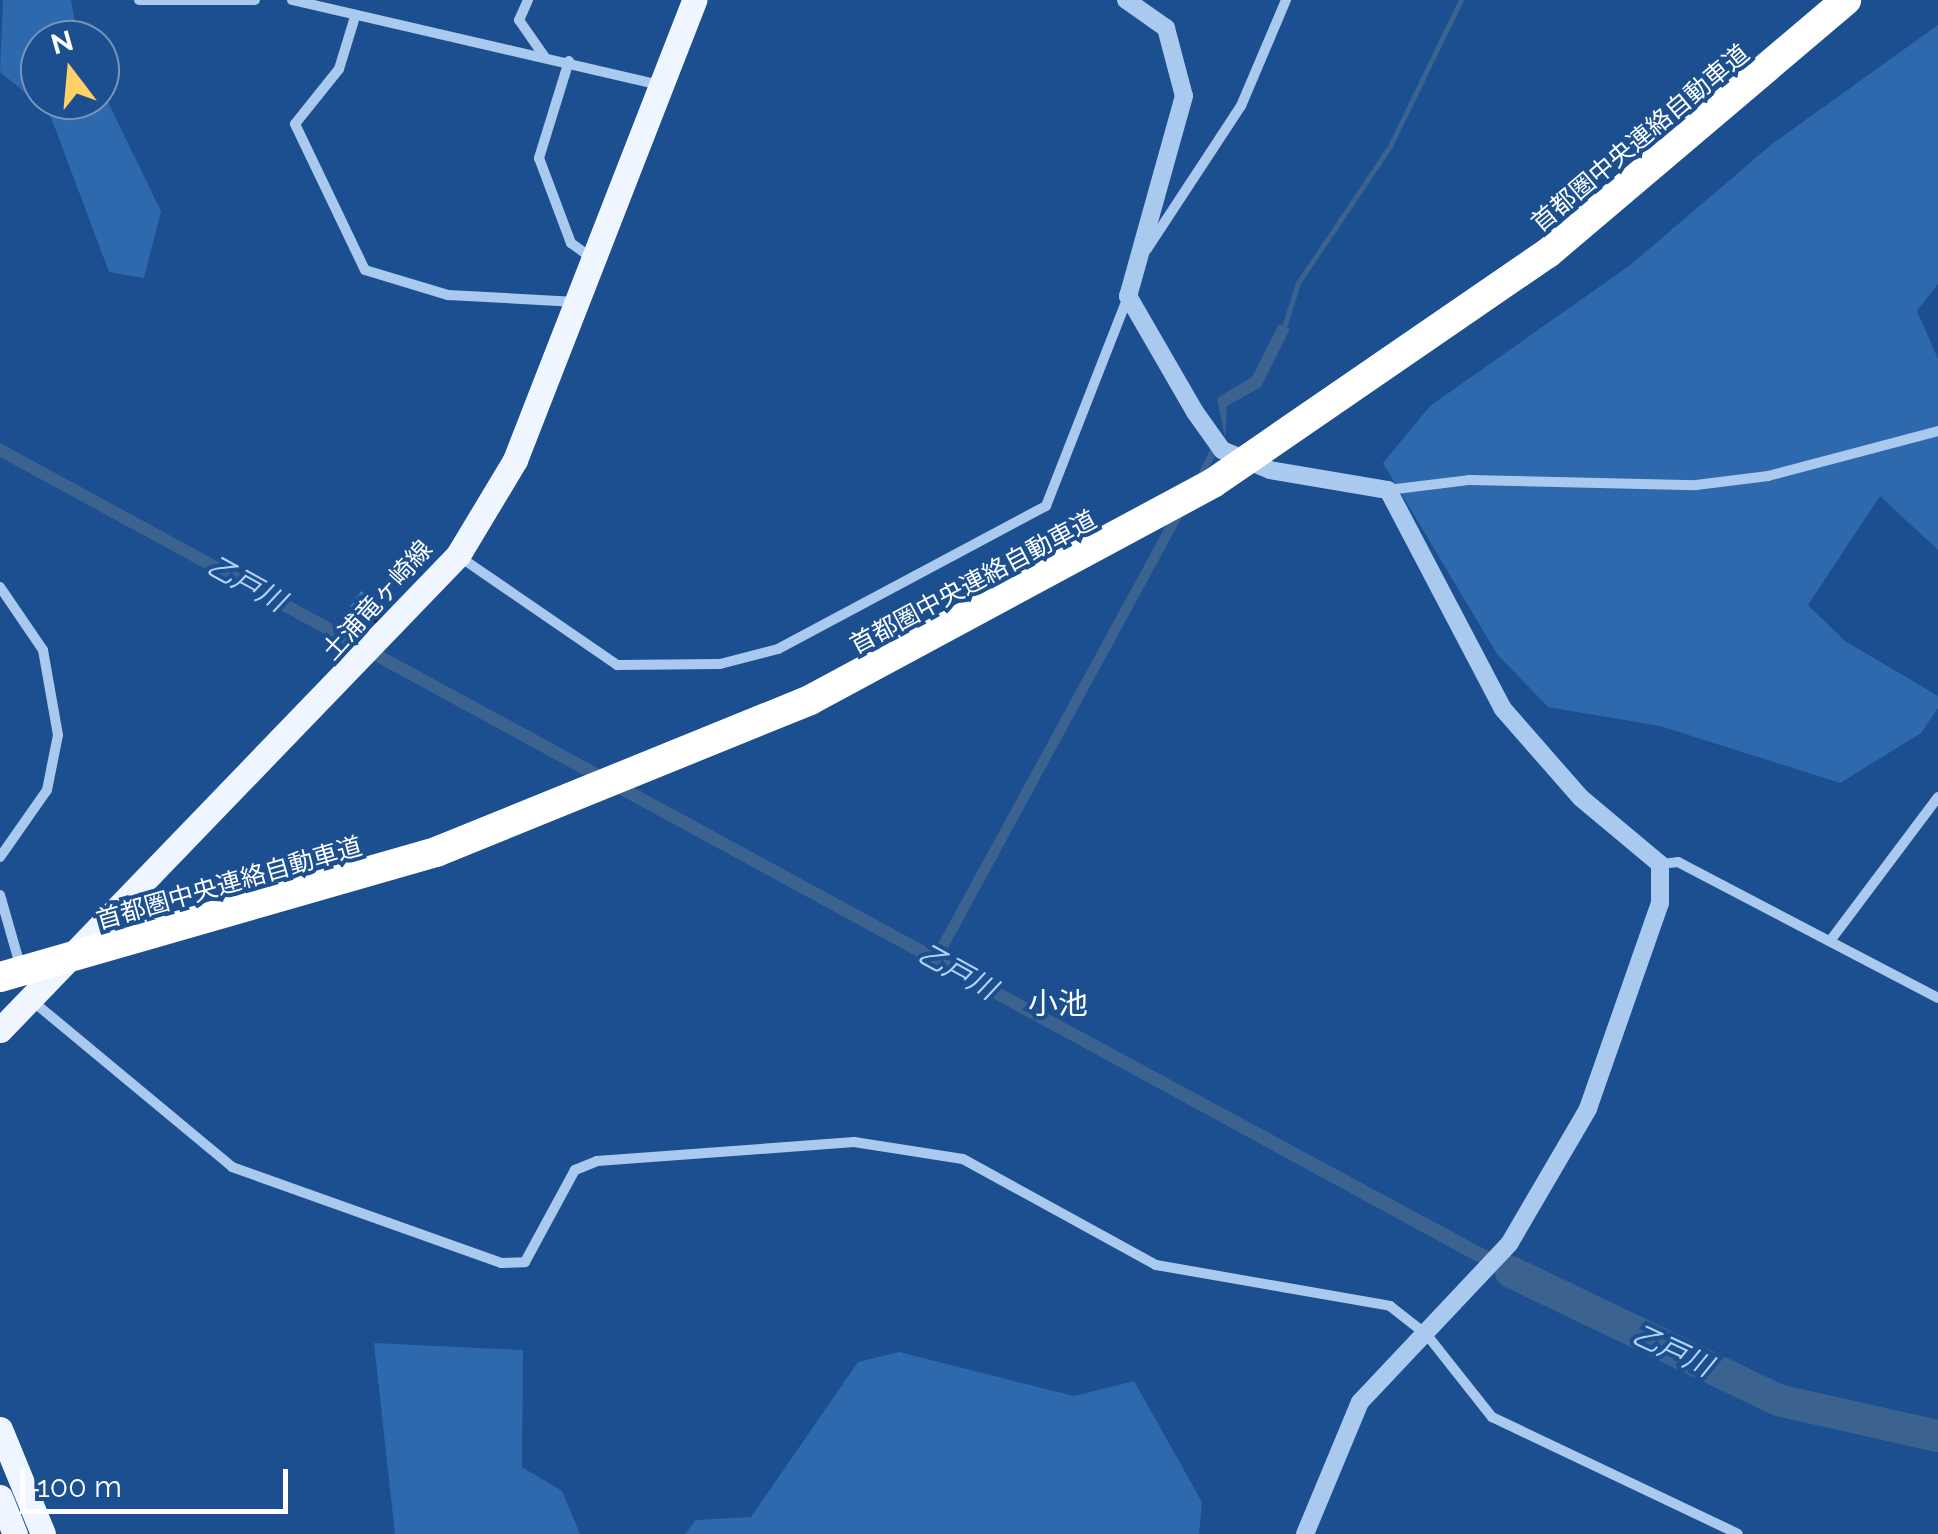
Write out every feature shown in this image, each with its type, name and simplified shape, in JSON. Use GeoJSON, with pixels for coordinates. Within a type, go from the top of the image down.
{"type":"FeatureCollection","features":[{"type":"Feature","properties":{"kind":"highway","name":"首都圏中央連絡自動車道"},"geometry":{"type":"LineString","coordinates":[[0,977],[436,852],[810,700],[1213,483],[1548,253],[1846,0]]}},
{"type":"Feature","properties":{"kind":"main road","name":"土浦竜ヶ崎線"},"geometry":{"type":"LineString","coordinates":[[0,1030],[382,643],[458,555],[514,460],[694,0]]}},
{"type":"Feature","properties":{"kind":"main road"},"geometry":{"type":"LineString","coordinates":[[0,1429],[43,1534]]}},
{"type":"Feature","properties":{"kind":"main road"},"geometry":{"type":"LineString","coordinates":[[0,1497],[16,1534]]}},
{"type":"Feature","properties":{"kind":"street"},"geometry":{"type":"LineString","coordinates":[[139,0],[256,0]]}},
{"type":"Feature","properties":{"kind":"street"},"geometry":{"type":"LineString","coordinates":[[292,0],[354,20],[569,61],[660,85]]}},
{"type":"Feature","properties":{"kind":"street"},"geometry":{"type":"LineString","coordinates":[[330,13],[336,0]]}},
{"type":"Feature","properties":{"kind":"street"},"geometry":{"type":"LineString","coordinates":[[528,0],[519,20],[544,56]]}},
{"type":"Feature","properties":{"kind":"street"},"geometry":{"type":"LineString","coordinates":[[458,555],[617,665],[720,664],[778,648],[1046,506],[1141,258],[1184,96],[1166,28],[1126,0]]}},
{"type":"Feature","properties":{"kind":"street"},"geometry":{"type":"LineString","coordinates":[[1141,258],[1242,106],[1286,0]]}},
{"type":"Feature","properties":{"kind":"street"},"geometry":{"type":"LineString","coordinates":[[354,20],[339,69],[295,124],[365,270],[448,295],[578,302]]}},
{"type":"Feature","properties":{"kind":"street"},"geometry":{"type":"LineString","coordinates":[[569,61],[538,158],[571,243],[592,258]]}},
{"type":"Feature","properties":{"kind":"street"},"geometry":{"type":"LineString","coordinates":[[1128,296],[1222,450],[1270,470],[1388,490],[1470,480],[1696,485],[1822,464],[1938,431]]}},
{"type":"Feature","properties":{"kind":"street"},"geometry":{"type":"LineString","coordinates":[[1388,490],[1503,709],[1580,798],[1660,864],[1678,862],[1938,998]]}},
{"type":"Feature","properties":{"kind":"street"},"geometry":{"type":"LineString","coordinates":[[0,587],[43,650],[58,735],[47,790],[0,857]]}},
{"type":"Feature","properties":{"kind":"street"},"geometry":{"type":"LineString","coordinates":[[1830,941],[1938,796]]}},
{"type":"Feature","properties":{"kind":"street"},"geometry":{"type":"LineString","coordinates":[[1305,1534],[1360,1402],[1428,1335],[1509,1244],[1588,1108],[1660,902],[1660,864]]}},
{"type":"Feature","properties":{"kind":"street"},"geometry":{"type":"LineString","coordinates":[[0,895],[30,998],[232,1167],[501,1263],[525,1262],[576,1170],[596,1161],[894,1144],[992,1170],[1156,1266],[1390,1306],[1428,1335],[1492,1417],[1738,1534]]}},
{"type":"Feature","properties":{"kind":"shaded area"},"geometry":{"type":"Polygon","coordinates":[[[3,0],[71,0],[74,20],[20,20],[20,88],[0,72],[3,0]]]}},
{"type":"Feature","properties":{"kind":"shaded area"},"geometry":{"type":"Polygon","coordinates":[[[1938,25],[1938,284],[1917,311],[1938,359],[1938,550],[1880,496],[1808,605],[1845,641],[1938,696],[1938,708],[1921,733],[1840,783],[1660,726],[1548,707],[1497,654],[1383,463],[1430,406],[1629,266],[1772,144],[1938,25]]]}},
{"type":"Feature","properties":{"kind":"shaded area"},"geometry":{"type":"Polygon","coordinates":[[[52,120],[117,120],[161,211],[144,278],[109,272],[52,120]]]}},
{"type":"Feature","properties":{"kind":"shaded area"},"geometry":{"type":"Polygon","coordinates":[[[374,1343],[523,1350],[522,1467],[562,1491],[580,1534],[395,1534],[374,1343]]]}},
{"type":"Feature","properties":{"kind":"shaded area"},"geometry":{"type":"Polygon","coordinates":[[[899,1352],[1074,1396],[1134,1381],[1202,1502],[1199,1534],[685,1534],[696,1520],[751,1517],[858,1362],[899,1352]]]}},
{"type":"Feature","properties":{"kind":"water"},"geometry":{"type":"Polygon","coordinates":[[[1279,324],[1290,329],[1261,387],[1227,406],[1225,438],[1217,398],[1252,377],[1279,324]]]}},
{"type":"Feature","properties":{"kind":"water"},"geometry":{"type":"Polygon","coordinates":[[[0,443],[934,951],[1164,529],[1222,443],[943,957],[1488,1251],[1551,1289],[1545,1299],[0,457],[0,443]]]}},
{"type":"Feature","properties":{"kind":"building"},"geometry":{"type":"Polygon","coordinates":[[[361,591],[380,603],[370,620],[350,607],[361,591]]]}},
{"type":"Feature","properties":{"kind":"waterway"},"geometry":{"type":"LineString","coordinates":[[1283,330],[1298,283],[1390,146],[1461,0]]}},
{"type":"Feature","properties":{"kind":"waterway"},"geometry":{"type":"LineString","coordinates":[[1198,478],[1213,448]]}},
{"type":"Feature","properties":{"kind":"waterway","name":"乙戸川"},"geometry":{"type":"LineString","coordinates":[[1511,1272],[1778,1400],[1938,1436]]}},
{"type":"Feature","properties":{"kind":"district","name":"小池"},"geometry":{"type":"Point","coordinates":[1058,1004]}}]}
